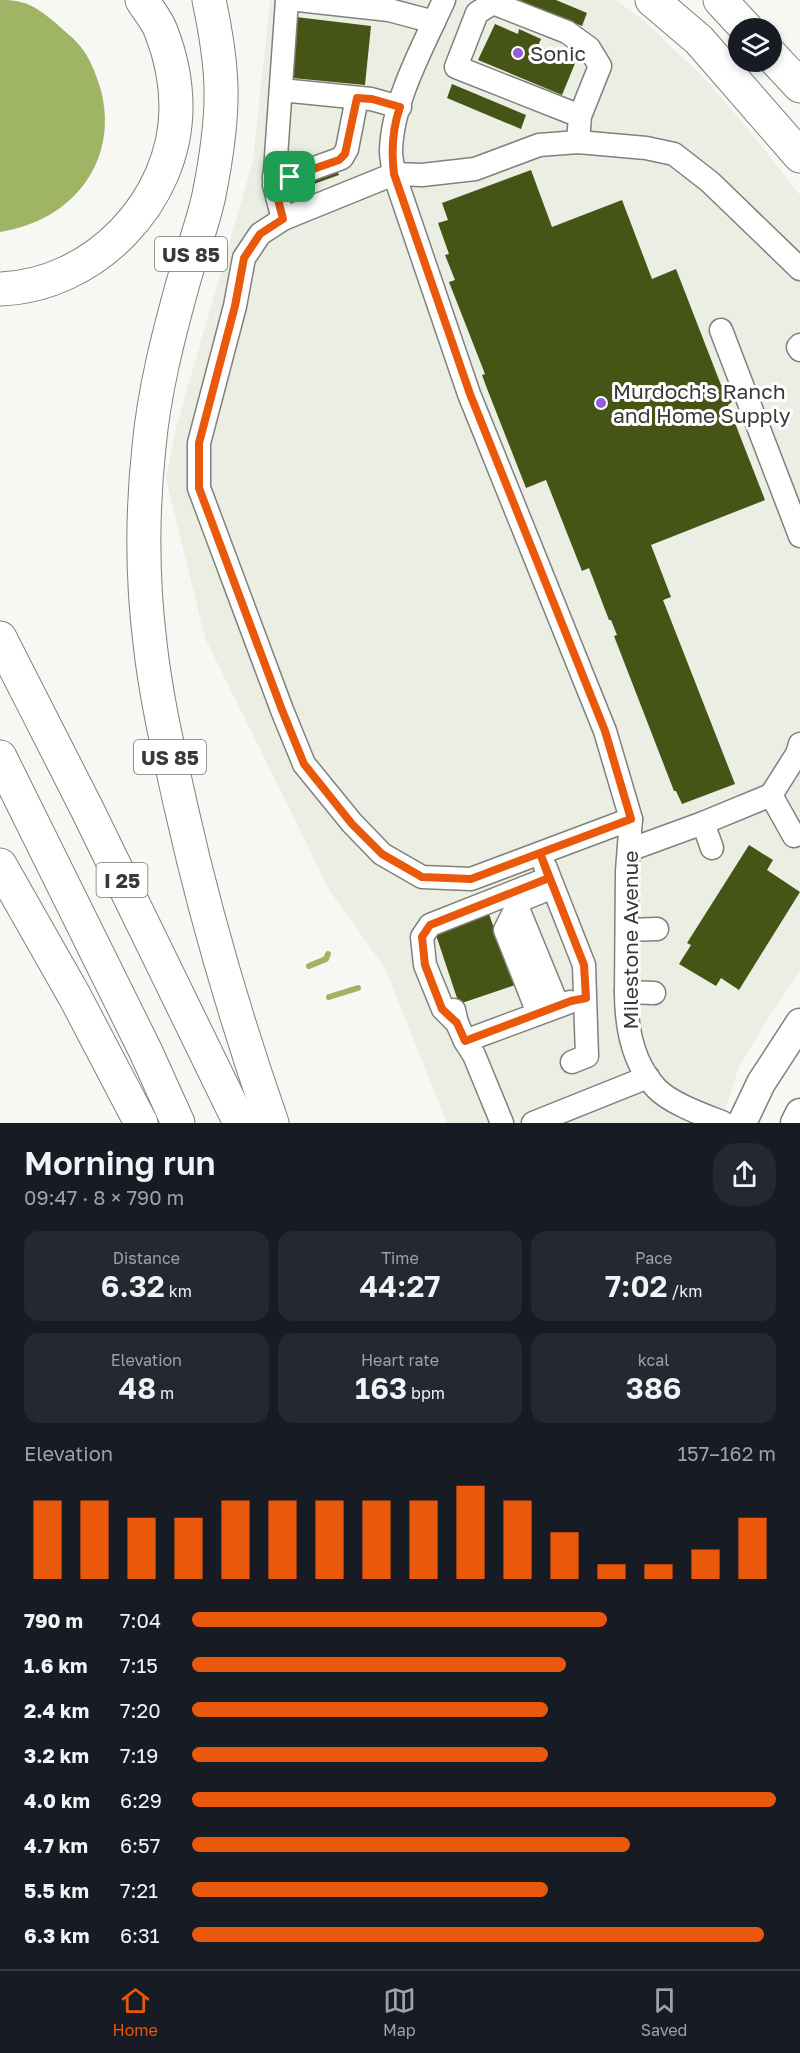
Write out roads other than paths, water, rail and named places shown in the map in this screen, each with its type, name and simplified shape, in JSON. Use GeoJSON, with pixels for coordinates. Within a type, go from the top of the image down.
{"type":"FeatureCollection","features":[{"type":"Feature","properties":{"kind":"highway"},"geometry":{"type":"LineString","coordinates":[[0,289],[14,289],[47,281],[79,267],[114,242],[137,217],[155,189],[172,141],[176,108],[175,82],[161,30],[142,0]]}},
{"type":"Feature","properties":{"kind":"highway","name":"US 85"},"geometry":{"type":"LineString","coordinates":[[209,0],[221,86],[219,128],[209,198],[182,285],[159,381],[149,444],[145,495],[144,577],[150,644],[164,727],[194,864],[227,983],[272,1123]]}},
{"type":"Feature","properties":{"kind":"highway"},"geometry":{"type":"LineString","coordinates":[[652,0],[699,40],[800,156]]}},
{"type":"Feature","properties":{"kind":"highway"},"geometry":{"type":"LineString","coordinates":[[720,0],[737,18]]}},
{"type":"Feature","properties":{"kind":"highway"},"geometry":{"type":"LineString","coordinates":[[782,67],[800,86]]}},
{"type":"Feature","properties":{"kind":"highway","name":"I 25"},"geometry":{"type":"LineString","coordinates":[[0,638],[87,809],[240,1123]]}},
{"type":"Feature","properties":{"kind":"highway","name":"I 25"},"geometry":{"type":"LineString","coordinates":[[0,757],[136,1031],[178,1123]]}},
{"type":"Feature","properties":{"kind":"highway"},"geometry":{"type":"LineString","coordinates":[[0,865],[75,997],[141,1123]]}},
{"type":"Feature","properties":{"kind":"main road"},"geometry":{"type":"LineString","coordinates":[[741,1123],[761,1083],[800,1023]]}},
{"type":"Feature","properties":{"kind":"main road"},"geometry":{"type":"LineString","coordinates":[[795,1123],[800,1113]]}},
{"type":"Feature","properties":{"kind":"street"},"geometry":{"type":"LineString","coordinates":[[283,219],[274,177],[287,0]]}},
{"type":"Feature","properties":{"kind":"street"},"geometry":{"type":"LineString","coordinates":[[298,0],[390,5],[462,51]]}},
{"type":"Feature","properties":{"kind":"street","name":"Milestone Avenue"},"geometry":{"type":"LineString","coordinates":[[444,0],[407,84],[395,123],[391,151],[394,174],[470,394],[605,731],[631,819],[627,871],[626,992],[631,1043],[642,1069],[658,1090],[690,1110],[724,1123]]}},
{"type":"Feature","properties":{"kind":"street"},"geometry":{"type":"LineString","coordinates":[[578,142],[579,116],[600,66],[589,48],[567,32],[493,3],[477,13],[456,67],[579,116]]}},
{"type":"Feature","properties":{"kind":"street"},"geometry":{"type":"LineString","coordinates":[[281,90],[372,99],[400,107]]}},
{"type":"Feature","properties":{"kind":"street"},"geometry":{"type":"LineString","coordinates":[[274,177],[295,175],[342,158],[347,149],[357,98]]}},
{"type":"Feature","properties":{"kind":"street"},"geometry":{"type":"LineString","coordinates":[[631,819],[471,879],[422,877],[382,854],[352,824],[304,764],[199,488],[199,443],[235,306],[244,258],[260,234],[283,219],[394,174],[422,175],[475,169],[539,145],[578,142],[646,148],[674,154],[710,182],[800,269]]}},
{"type":"Feature","properties":{"kind":"street"},"geometry":{"type":"LineString","coordinates":[[721,330],[800,536]]}},
{"type":"Feature","properties":{"kind":"street"},"geometry":{"type":"LineString","coordinates":[[629,850],[771,795],[797,754],[800,744]]}},
{"type":"Feature","properties":{"kind":"street"},"geometry":{"type":"LineString","coordinates":[[771,795],[794,836]]}},
{"type":"Feature","properties":{"kind":"street"},"geometry":{"type":"LineString","coordinates":[[703,823],[712,848]]}},
{"type":"Feature","properties":{"kind":"street"},"geometry":{"type":"LineString","coordinates":[[540,853],[584,965],[588,1056],[572,1062]]}},
{"type":"Feature","properties":{"kind":"street"},"geometry":{"type":"LineString","coordinates":[[502,1123],[474,1055],[461,1032],[442,1009],[425,965],[422,937],[430,925],[509,907],[551,883]]}},
{"type":"Feature","properties":{"kind":"street"},"geometry":{"type":"LineString","coordinates":[[509,907],[548,1010]]}},
{"type":"Feature","properties":{"kind":"street"},"geometry":{"type":"LineString","coordinates":[[627,930],[657,929]]}},
{"type":"Feature","properties":{"kind":"street"},"geometry":{"type":"LineString","coordinates":[[626,992],[654,993]]}},
{"type":"Feature","properties":{"kind":"street"},"geometry":{"type":"LineString","coordinates":[[461,1032],[586,998]]}},
{"type":"Feature","properties":{"kind":"street"},"geometry":{"type":"LineString","coordinates":[[533,1123],[648,1077]]}},
{"type":"Feature","properties":{"kind":"waterway"},"geometry":{"type":"LineString","coordinates":[[309,966],[326,959],[328,954]]}},
{"type":"Feature","properties":{"kind":"waterway"},"geometry":{"type":"LineString","coordinates":[[329,997],[358,988]]}},
{"type":"Feature","properties":{"kind":"place","name":"Sonic"},"geometry":{"type":"Point","coordinates":[518,53]}},
{"type":"Feature","properties":{"kind":"place","name":"Murdoch's Ranch and Home Supply"},"geometry":{"type":"Point","coordinates":[601,403]}}]}
